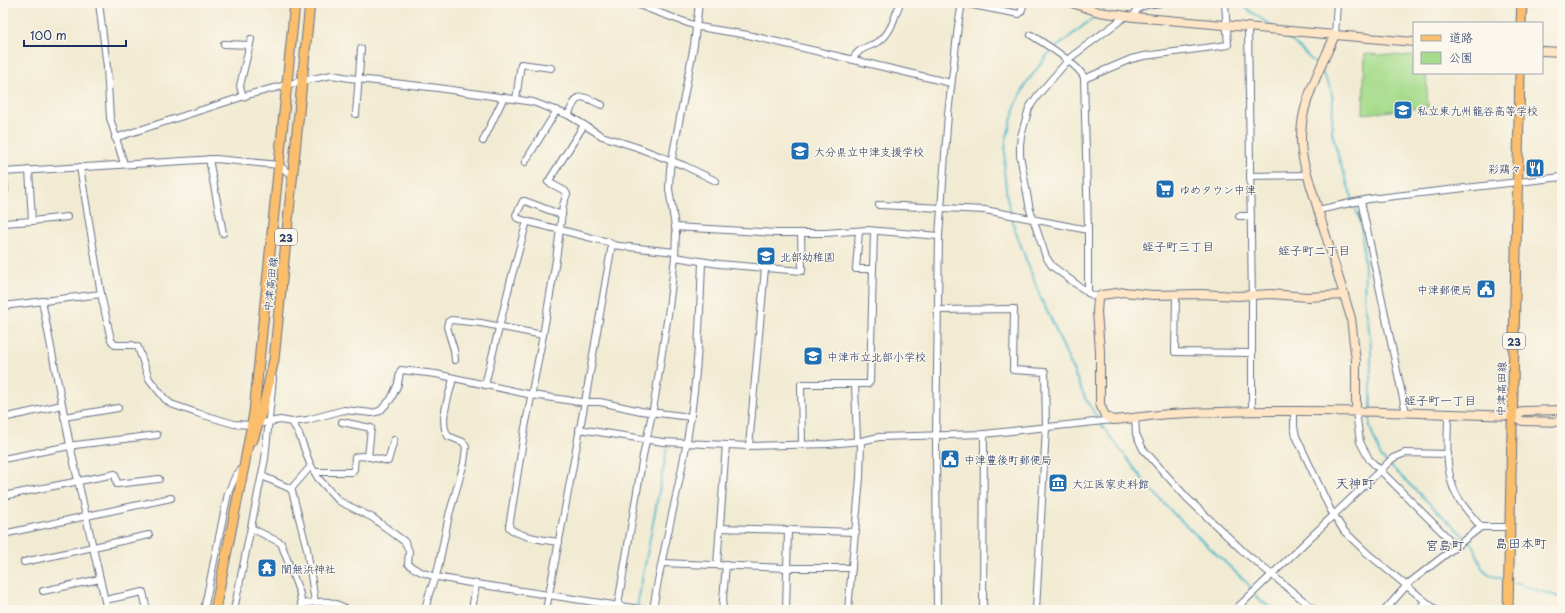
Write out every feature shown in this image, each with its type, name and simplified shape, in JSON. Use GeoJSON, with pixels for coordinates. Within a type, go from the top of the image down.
{"type":"FeatureCollection","features":[{"type":"Feature","properties":{"kind":"main road","name":"中津高田線"},"geometry":{"type":"LineString","coordinates":[[255,424],[295,3]]}},
{"type":"Feature","properties":{"kind":"main road","name":"中津高田線"},"geometry":{"type":"LineString","coordinates":[[215,610],[244,467],[274,360],[310,3]]}},
{"type":"Feature","properties":{"kind":"main road"},"geometry":{"type":"LineString","coordinates":[[1521,22],[1522,3]]}},
{"type":"Feature","properties":{"kind":"main road","name":"中津高田線"},"geometry":{"type":"LineString","coordinates":[[1508,610],[1520,74]]}},
{"type":"Feature","properties":{"kind":"street"},"geometry":{"type":"LineString","coordinates":[[99,3],[107,66],[110,118],[124,164]]}},
{"type":"Feature","properties":{"kind":"street"},"geometry":{"type":"LineString","coordinates":[[634,3],[696,26],[748,35],[951,83]]}},
{"type":"Feature","properties":{"kind":"street"},"geometry":{"type":"LineString","coordinates":[[617,607],[652,412],[668,308],[676,237],[669,185],[671,161],[699,3]]}},
{"type":"Feature","properties":{"kind":"street"},"geometry":{"type":"LineString","coordinates":[[853,60],[857,52],[881,40],[890,30],[900,3]]}},
{"type":"Feature","properties":{"kind":"street"},"geometry":{"type":"LineString","coordinates":[[937,610],[936,436],[939,236],[951,83],[959,13],[962,3],[1019,14],[1024,3]]}},
{"type":"Feature","properties":{"kind":"street"},"geometry":{"type":"LineString","coordinates":[[1072,3],[1094,11],[1130,17],[1413,42]]}},
{"type":"Feature","properties":{"kind":"street"},"geometry":{"type":"LineString","coordinates":[[1160,3],[1140,7],[1130,17],[1068,61],[1032,103],[1021,136],[1020,154],[1033,220],[1049,262],[1088,293],[1099,297],[1105,294],[1117,292],[1153,295],[1201,294],[1252,296],[1271,294],[1308,297],[1344,295]]}},
{"type":"Feature","properties":{"kind":"street"},"geometry":{"type":"LineString","coordinates":[[1084,79],[1131,59],[1228,44],[1225,3]]}},
{"type":"Feature","properties":{"kind":"street"},"geometry":{"type":"LineString","coordinates":[[1337,3],[1335,35],[1305,106],[1301,123],[1300,146],[1351,318],[1356,350],[1356,412],[1360,442],[1366,455],[1379,470],[1456,546]]}},
{"type":"Feature","properties":{"kind":"street"},"geometry":{"type":"LineString","coordinates":[[1248,27],[1252,296],[1252,412]]}},
{"type":"Feature","properties":{"kind":"street"},"geometry":{"type":"LineString","coordinates":[[1031,35],[1068,61],[1080,71],[1084,79],[1088,293]]}},
{"type":"Feature","properties":{"kind":"street"},"geometry":{"type":"LineString","coordinates":[[224,44],[250,42],[240,86],[243,97]]}},
{"type":"Feature","properties":{"kind":"street"},"geometry":{"type":"LineString","coordinates":[[356,114],[361,50]]}},
{"type":"Feature","properties":{"kind":"street"},"geometry":{"type":"LineString","coordinates":[[1543,51],[1562,52]]}},
{"type":"Feature","properties":{"kind":"street"},"geometry":{"type":"LineString","coordinates":[[516,99],[521,64],[551,68]]}},
{"type":"Feature","properties":{"kind":"street"},"geometry":{"type":"LineString","coordinates":[[116,138],[287,84],[332,75],[534,102],[568,115],[596,134],[636,147],[716,181]]}},
{"type":"Feature","properties":{"kind":"street"},"geometry":{"type":"LineString","coordinates":[[568,115],[575,99],[579,97],[583,96],[602,105]]}},
{"type":"Feature","properties":{"kind":"street"},"geometry":{"type":"LineString","coordinates":[[484,141],[504,97]]}},
{"type":"Feature","properties":{"kind":"street"},"geometry":{"type":"LineString","coordinates":[[525,162],[557,110]]}},
{"type":"Feature","properties":{"kind":"street"},"geometry":{"type":"LineString","coordinates":[[559,542],[522,534],[509,528],[524,428],[532,395],[562,215],[567,194],[565,191],[548,182],[584,125]]}},
{"type":"Feature","properties":{"kind":"street"},"geometry":{"type":"LineString","coordinates":[[4,172],[209,159],[279,165],[292,176]]}},
{"type":"Feature","properties":{"kind":"street"},"geometry":{"type":"LineString","coordinates":[[209,159],[223,233]]}},
{"type":"Feature","properties":{"kind":"street"},"geometry":{"type":"LineString","coordinates":[[3,163],[5,190],[3,190]]}},
{"type":"Feature","properties":{"kind":"street"},"geometry":{"type":"LineString","coordinates":[[80,167],[101,294],[112,343],[116,346],[138,346],[149,379],[168,402],[195,413],[230,423],[255,424],[280,420],[292,422],[312,419],[344,410],[372,413],[380,411],[391,399],[398,384],[401,370],[423,372],[532,395],[584,402],[600,402],[652,412],[691,417]]}},
{"type":"Feature","properties":{"kind":"street"},"geometry":{"type":"LineString","coordinates":[[29,170],[32,221]]}},
{"type":"Feature","properties":{"kind":"street"},"geometry":{"type":"LineString","coordinates":[[1250,176],[1308,176]]}},
{"type":"Feature","properties":{"kind":"street"},"geometry":{"type":"LineString","coordinates":[[1318,210],[1359,201],[1562,177]]}},
{"type":"Feature","properties":{"kind":"street"},"geometry":{"type":"LineString","coordinates":[[546,610],[611,246],[611,243],[608,242],[527,221],[517,218],[516,215],[523,201],[562,215]]}},
{"type":"Feature","properties":{"kind":"street"},"geometry":{"type":"LineString","coordinates":[[1359,201],[1406,413]]}},
{"type":"Feature","properties":{"kind":"street"},"geometry":{"type":"LineString","coordinates":[[879,205],[941,207],[997,212],[1088,230]]}},
{"type":"Feature","properties":{"kind":"street"},"geometry":{"type":"LineString","coordinates":[[1239,216],[1251,216]]}},
{"type":"Feature","properties":{"kind":"street"},"geometry":{"type":"LineString","coordinates":[[3,223],[67,217]]}},
{"type":"Feature","properties":{"kind":"street"},"geometry":{"type":"LineString","coordinates":[[485,385],[527,221]]}},
{"type":"Feature","properties":{"kind":"street"},"geometry":{"type":"LineString","coordinates":[[675,227],[801,233],[874,231],[939,236]]}},
{"type":"Feature","properties":{"kind":"street"},"geometry":{"type":"LineString","coordinates":[[859,231],[856,269],[872,269]]}},
{"type":"Feature","properties":{"kind":"street"},"geometry":{"type":"LineString","coordinates":[[802,445],[801,384],[868,384],[870,382],[874,231]]}},
{"type":"Feature","properties":{"kind":"street"},"geometry":{"type":"LineString","coordinates":[[611,246],[675,255],[702,262],[802,272],[801,233]]}},
{"type":"Feature","properties":{"kind":"street"},"geometry":{"type":"LineString","coordinates":[[653,610],[691,417],[698,346],[702,262]]}},
{"type":"Feature","properties":{"kind":"street"},"geometry":{"type":"LineString","coordinates":[[749,446],[765,268]]}},
{"type":"Feature","properties":{"kind":"street"},"geometry":{"type":"LineString","coordinates":[[3,306],[101,294]]}},
{"type":"Feature","properties":{"kind":"street"},"geometry":{"type":"LineString","coordinates":[[1176,295],[1175,352],[1252,354]]}},
{"type":"Feature","properties":{"kind":"street"},"geometry":{"type":"LineString","coordinates":[[1099,297],[1097,312],[1100,351],[1100,404],[1105,416],[1108,419],[1115,420]]}},
{"type":"Feature","properties":{"kind":"street"},"geometry":{"type":"LineString","coordinates":[[42,301],[64,417],[107,610]]}},
{"type":"Feature","properties":{"kind":"street"},"geometry":{"type":"LineString","coordinates":[[937,310],[1014,309],[1013,370],[1045,372],[1046,428],[1036,610]]}},
{"type":"Feature","properties":{"kind":"street"},"geometry":{"type":"LineString","coordinates":[[455,360],[454,350],[447,327],[449,320],[454,319],[543,334]]}},
{"type":"Feature","properties":{"kind":"street"},"geometry":{"type":"LineString","coordinates":[[234,610],[266,455],[274,360]]}},
{"type":"Feature","properties":{"kind":"street"},"geometry":{"type":"LineString","coordinates":[[425,610],[436,576],[449,515],[464,463],[466,447],[461,440],[448,436],[444,427],[453,378]]}},
{"type":"Feature","properties":{"kind":"street"},"geometry":{"type":"LineString","coordinates":[[848,610],[860,478],[855,384]]}},
{"type":"Feature","properties":{"kind":"street"},"geometry":{"type":"LineString","coordinates":[[3,418],[62,405]]}},
{"type":"Feature","properties":{"kind":"street"},"geometry":{"type":"LineString","coordinates":[[64,417],[118,408]]}},
{"type":"Feature","properties":{"kind":"street"},"geometry":{"type":"LineString","coordinates":[[1513,416],[1523,411],[1562,410]]}},
{"type":"Feature","properties":{"kind":"street"},"geometry":{"type":"LineString","coordinates":[[579,429],[686,444],[749,446],[802,445],[859,441],[879,437],[984,434],[1170,414],[1252,412],[1406,413],[1513,416],[1522,421],[1562,422]]}},
{"type":"Feature","properties":{"kind":"street"},"geometry":{"type":"LineString","coordinates":[[1294,412],[1294,427],[1296,436],[1332,515],[1353,541],[1436,610]]}},
{"type":"Feature","properties":{"kind":"street"},"geometry":{"type":"LineString","coordinates":[[1448,414],[1449,473],[1456,495],[1481,527]]}},
{"type":"Feature","properties":{"kind":"street"},"geometry":{"type":"LineString","coordinates":[[1135,418],[1137,438],[1143,449],[1202,514],[1315,610]]}},
{"type":"Feature","properties":{"kind":"street"},"geometry":{"type":"LineString","coordinates":[[292,422],[299,434],[313,469],[339,501],[373,518],[405,542],[409,551],[408,564],[422,572],[476,584],[549,594],[617,607],[646,610]]}},
{"type":"Feature","properties":{"kind":"street"},"geometry":{"type":"LineString","coordinates":[[342,422],[371,428],[368,456]]}},
{"type":"Feature","properties":{"kind":"street"},"geometry":{"type":"LineString","coordinates":[[983,610],[984,434]]}},
{"type":"Feature","properties":{"kind":"street"},"geometry":{"type":"LineString","coordinates":[[3,459],[70,445],[158,435]]}},
{"type":"Feature","properties":{"kind":"street"},"geometry":{"type":"LineString","coordinates":[[291,489],[313,469],[350,473],[354,468],[355,456],[368,456],[389,461],[394,440]]}},
{"type":"Feature","properties":{"kind":"street"},"geometry":{"type":"LineString","coordinates":[[717,565],[726,445]]}},
{"type":"Feature","properties":{"kind":"street"},"geometry":{"type":"LineString","coordinates":[[1235,610],[1332,515],[1393,458],[1400,454],[1409,453],[1448,454]]}},
{"type":"Feature","properties":{"kind":"street"},"geometry":{"type":"LineString","coordinates":[[204,610],[228,493],[236,475],[244,467]]}},
{"type":"Feature","properties":{"kind":"street"},"geometry":{"type":"LineString","coordinates":[[3,496],[115,474],[117,484],[159,479]]}},
{"type":"Feature","properties":{"kind":"street"},"geometry":{"type":"LineString","coordinates":[[262,476],[291,489],[305,538],[315,602]]}},
{"type":"Feature","properties":{"kind":"street"},"geometry":{"type":"LineString","coordinates":[[3,534],[171,498]]}},
{"type":"Feature","properties":{"kind":"street"},"geometry":{"type":"LineString","coordinates":[[1385,610],[1406,586],[1481,527],[1510,528]]}},
{"type":"Feature","properties":{"kind":"street"},"geometry":{"type":"LineString","coordinates":[[251,528],[281,543],[294,575],[301,597],[302,607],[315,602],[331,602],[348,610]]}},
{"type":"Feature","properties":{"kind":"street"},"geometry":{"type":"LineString","coordinates":[[720,528],[856,532]]}},
{"type":"Feature","properties":{"kind":"street"},"geometry":{"type":"LineString","coordinates":[[786,610],[788,530]]}},
{"type":"Feature","properties":{"kind":"street"},"geometry":{"type":"LineString","coordinates":[[24,562],[149,535]]}},
{"type":"Feature","properties":{"kind":"street"},"geometry":{"type":"LineString","coordinates":[[662,563],[786,568],[852,568]]}},
{"type":"Feature","properties":{"kind":"street"},"geometry":{"type":"LineString","coordinates":[[722,610],[726,565]]}},
{"type":"Feature","properties":{"kind":"street"},"geometry":{"type":"LineString","coordinates":[[43,591],[100,579]]}},
{"type":"Feature","properties":{"kind":"street"},"geometry":{"type":"LineString","coordinates":[[472,610],[476,584]]}},
{"type":"Feature","properties":{"kind":"street"},"geometry":{"type":"LineString","coordinates":[[105,600],[143,592],[147,610]]}},
{"type":"Feature","properties":{"kind":"street"},"geometry":{"type":"LineString","coordinates":[[1419,610],[1425,601]]}},
{"type":"Feature","properties":{"kind":"green space"},"geometry":{"type":"Polygon","coordinates":[[[1365,54],[1413,56],[1413,74],[1426,74],[1428,107],[1363,114],[1365,54]]]}},
{"type":"Feature","properties":{"kind":"waterway"},"geometry":{"type":"LineString","coordinates":[[1103,10],[1114,3]]}},
{"type":"Feature","properties":{"kind":"waterway"},"geometry":{"type":"LineString","coordinates":[[1238,3],[1272,26]]}},
{"type":"Feature","properties":{"kind":"waterway"},"geometry":{"type":"LineString","coordinates":[[1098,14],[1049,53],[1027,82],[1016,104],[1006,140],[1004,171],[1007,198],[1015,230],[1041,299],[1085,398],[1103,427],[1148,486],[1173,513],[1248,584],[1257,598],[1274,610]]}},
{"type":"Feature","properties":{"kind":"waterway"},"geometry":{"type":"LineString","coordinates":[[1280,33],[1292,41],[1319,67]]}},
{"type":"Feature","properties":{"kind":"waterway"},"geometry":{"type":"LineString","coordinates":[[1321,71],[1330,86],[1333,99],[1332,132],[1339,159],[1361,224],[1365,269],[1364,300],[1371,347],[1371,410]]}},
{"type":"Feature","properties":{"kind":"waterway"},"geometry":{"type":"LineString","coordinates":[[1370,415],[1370,427],[1381,457],[1474,546],[1482,568],[1490,575],[1503,579]]}},
{"type":"Feature","properties":{"kind":"waterway"},"geometry":{"type":"LineString","coordinates":[[637,607],[667,449]]}},
{"type":"Feature","properties":{"kind":"waterway"},"geometry":{"type":"LineString","coordinates":[[1515,583],[1562,598]]}},
{"type":"Feature","properties":{"kind":"place","name":"私立東九州龍谷高等学校"},"geometry":{"type":"Point","coordinates":[1403,110]}},
{"type":"Feature","properties":{"kind":"place","name":"大分県立中津支援学校"},"geometry":{"type":"Point","coordinates":[800,151]}},
{"type":"Feature","properties":{"kind":"place","name":"彩鶏々"},"geometry":{"type":"Point","coordinates":[1535,168]}},
{"type":"Feature","properties":{"kind":"place","name":"ゆめタウン中津"},"geometry":{"type":"Point","coordinates":[1165,189]}},
{"type":"Feature","properties":{"kind":"place","name":"北部幼稚園"},"geometry":{"type":"Point","coordinates":[766,256]}},
{"type":"Feature","properties":{"kind":"place","name":"中津郵便局"},"geometry":{"type":"Point","coordinates":[1486,289]}},
{"type":"Feature","properties":{"kind":"place","name":"中津市立北部小学校"},"geometry":{"type":"Point","coordinates":[813,356]}},
{"type":"Feature","properties":{"kind":"place","name":"中津豊後町郵便局"},"geometry":{"type":"Point","coordinates":[950,459]}},
{"type":"Feature","properties":{"kind":"place","name":"大江医家史料館"},"geometry":{"type":"Point","coordinates":[1058,483]}},
{"type":"Feature","properties":{"kind":"place","name":"闇無浜神社"},"geometry":{"type":"Point","coordinates":[267,568]}},
{"type":"Feature","properties":{"kind":"district","name":"蛭子町三丁目"},"geometry":{"type":"Point","coordinates":[1178,246]}},
{"type":"Feature","properties":{"kind":"district","name":"蛭子町二丁目"},"geometry":{"type":"Point","coordinates":[1314,250]}},
{"type":"Feature","properties":{"kind":"district","name":"蛭子町一丁目"},"geometry":{"type":"Point","coordinates":[1440,400]}},
{"type":"Feature","properties":{"kind":"district","name":"天神町"},"geometry":{"type":"Point","coordinates":[1355,482]}},
{"type":"Feature","properties":{"kind":"district","name":"島田本町"},"geometry":{"type":"Point","coordinates":[1521,542]}},
{"type":"Feature","properties":{"kind":"district","name":"宮島町"},"geometry":{"type":"Point","coordinates":[1445,544]}}]}
